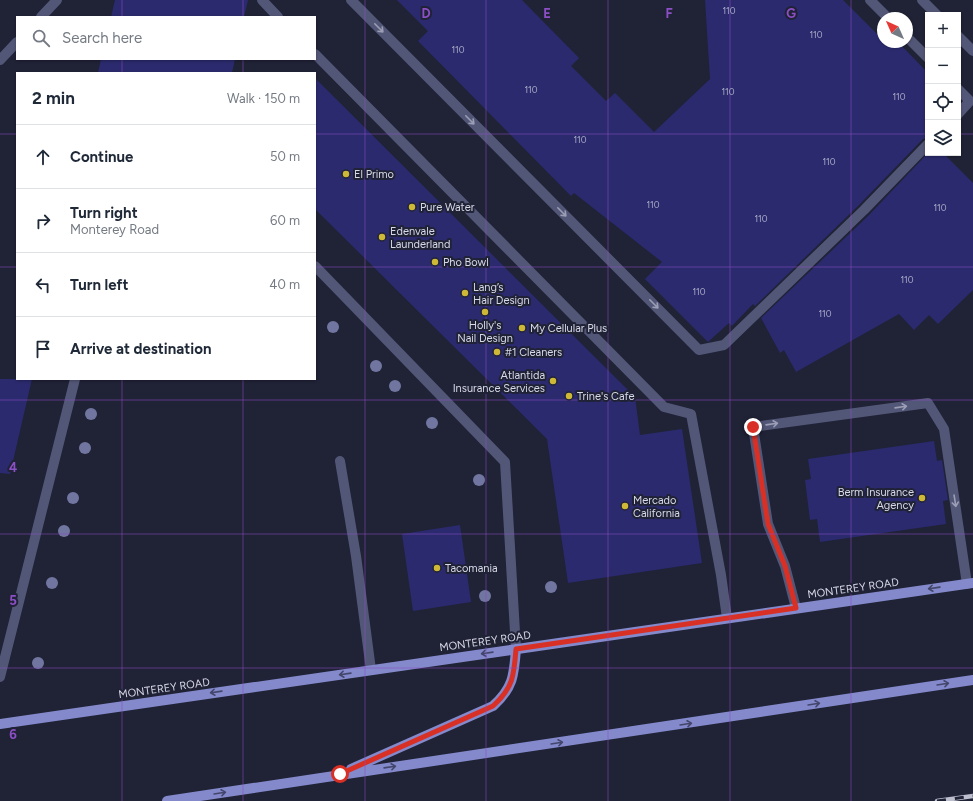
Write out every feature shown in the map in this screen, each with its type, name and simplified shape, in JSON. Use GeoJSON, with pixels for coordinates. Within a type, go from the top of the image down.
{"type":"FeatureCollection","features":[{"type":"Feature","properties":{"kind":"main road","name":"MONTEREY ROAD"},"geometry":{"type":"LineString","coordinates":[[0,724],[970,583]]}},
{"type":"Feature","properties":{"kind":"main road"},"geometry":{"type":"LineString","coordinates":[[340,774],[493,706],[502,698],[510,686],[514,674],[516,649]]}},
{"type":"Feature","properties":{"kind":"main road"},"geometry":{"type":"LineString","coordinates":[[167,801],[973,680]]}},
{"type":"Feature","properties":{"kind":"lane"},"geometry":{"type":"LineString","coordinates":[[42,16],[57,0]]}},
{"type":"Feature","properties":{"kind":"lane"},"geometry":{"type":"LineString","coordinates":[[262,0],[277,16]]}},
{"type":"Feature","properties":{"kind":"lane"},"geometry":{"type":"LineString","coordinates":[[351,0],[699,350],[724,345],[864,210],[925,147]]}},
{"type":"Feature","properties":{"kind":"lane"},"geometry":{"type":"LineString","coordinates":[[870,0],[882,12]]}},
{"type":"Feature","properties":{"kind":"lane"},"geometry":{"type":"LineString","coordinates":[[922,0],[934,12]]}},
{"type":"Feature","properties":{"kind":"lane"},"geometry":{"type":"LineString","coordinates":[[961,39],[973,51]]}},
{"type":"Feature","properties":{"kind":"lane"},"geometry":{"type":"LineString","coordinates":[[0,60],[16,43]]}},
{"type":"Feature","properties":{"kind":"lane"},"geometry":{"type":"LineString","coordinates":[[913,43],[925,55]]}},
{"type":"Feature","properties":{"kind":"lane"},"geometry":{"type":"LineString","coordinates":[[316,55],[664,407],[691,414],[721,575],[727,618]]}},
{"type":"Feature","properties":{"kind":"lane"},"geometry":{"type":"LineString","coordinates":[[961,91],[970,101],[961,111]]}},
{"type":"Feature","properties":{"kind":"lane"},"geometry":{"type":"LineString","coordinates":[[316,267],[505,462],[516,649]]}},
{"type":"Feature","properties":{"kind":"lane"},"geometry":{"type":"LineString","coordinates":[[0,677],[2,656],[75,380]]}},
{"type":"Feature","properties":{"kind":"lane"},"geometry":{"type":"LineString","coordinates":[[796,608],[785,566],[768,524],[753,427],[928,403],[944,428],[970,583]]}},
{"type":"Feature","properties":{"kind":"lane"},"geometry":{"type":"LineString","coordinates":[[340,461],[356,556],[371,670]]}},
{"type":"Feature","properties":{"kind":"building"},"geometry":{"type":"Polygon","coordinates":[[[115,0],[248,0],[244,16],[111,16],[115,0]]]}},
{"type":"Feature","properties":{"kind":"building"},"geometry":{"type":"Polygon","coordinates":[[[397,0],[522,0],[579,58],[571,66],[606,101],[615,93],[654,132],[710,79],[705,0],[843,0],[877,34],[877,48],[904,48],[925,70],[925,139],[755,306],[753,304],[732,326],[729,323],[708,342],[645,279],[662,262],[574,193],[571,196],[418,41],[428,31],[397,0]]]}},
{"type":"Feature","properties":{"kind":"building"},"geometry":{"type":"Polygon","coordinates":[[[101,60],[235,60],[232,72],[98,72],[101,60]]]}},
{"type":"Feature","properties":{"kind":"building"},"geometry":{"type":"Polygon","coordinates":[[[316,79],[635,397],[640,435],[682,429],[702,563],[568,583],[547,439],[316,210],[316,79]]]}},
{"type":"Feature","properties":{"kind":"building"},"geometry":{"type":"Polygon","coordinates":[[[925,156],[946,156],[973,183],[973,290],[938,324],[929,315],[914,330],[899,314],[796,372],[784,350],[780,353],[761,318],[869,215],[925,156]]]}},
{"type":"Feature","properties":{"kind":"building"},"geometry":{"type":"Polygon","coordinates":[[[0,379],[32,380],[10,474],[0,473],[0,379]]]}},
{"type":"Feature","properties":{"kind":"building"},"geometry":{"type":"Polygon","coordinates":[[[934,441],[937,461],[942,460],[948,500],[943,501],[946,524],[820,542],[817,519],[810,520],[805,480],[811,479],[808,459],[934,441]]]}},
{"type":"Feature","properties":{"kind":"building","name":"Tacomania"},"geometry":{"type":"Polygon","coordinates":[[[460,525],[471,602],[413,611],[402,534],[460,525]]]}},
{"type":"Feature","properties":{"kind":"railway"},"geometry":{"type":"LineString","coordinates":[[937,801],[973,796]]}},
{"type":"Feature","properties":{"kind":"place","name":"El Primo"},"geometry":{"type":"Point","coordinates":[346,174]}},
{"type":"Feature","properties":{"kind":"place","name":"Pure Water"},"geometry":{"type":"Point","coordinates":[412,207]}},
{"type":"Feature","properties":{"kind":"place","name":"Edenvale Launderland"},"geometry":{"type":"Point","coordinates":[382,237]}},
{"type":"Feature","properties":{"kind":"place","name":"Pho Bowl"},"geometry":{"type":"Point","coordinates":[435,262]}},
{"type":"Feature","properties":{"kind":"place","name":"Lang’s Hair Design"},"geometry":{"type":"Point","coordinates":[465,293]}},
{"type":"Feature","properties":{"kind":"place","name":"Holly's Nail Design"},"geometry":{"type":"Point","coordinates":[485,312]}},
{"type":"Feature","properties":{"kind":"place","name":"My Cellular Plus"},"geometry":{"type":"Point","coordinates":[522,328]}},
{"type":"Feature","properties":{"kind":"place","name":"#1 Cleaners"},"geometry":{"type":"Point","coordinates":[497,352]}},
{"type":"Feature","properties":{"kind":"place","name":"Atlantida Insurance Services"},"geometry":{"type":"Point","coordinates":[553,381]}},
{"type":"Feature","properties":{"kind":"place","name":"Trine's Cafe"},"geometry":{"type":"Point","coordinates":[569,396]}},
{"type":"Feature","properties":{"kind":"place","name":"Berm Insurance Agency"},"geometry":{"type":"Point","coordinates":[922,498]}},
{"type":"Feature","properties":{"kind":"place","name":"Mercado California"},"geometry":{"type":"Point","coordinates":[625,506]}},
{"type":"Feature","properties":{"kind":"place","name":"Tacomania"},"geometry":{"type":"Point","coordinates":[437,568]}},
{"type":"Feature","properties":{"kind":"route"},"geometry":{"type":"LineString","coordinates":[[340,774],[493,706],[502,698],[510,686],[514,674],[516,649],[796,608],[785,566],[768,524],[753,427]]}}]}
